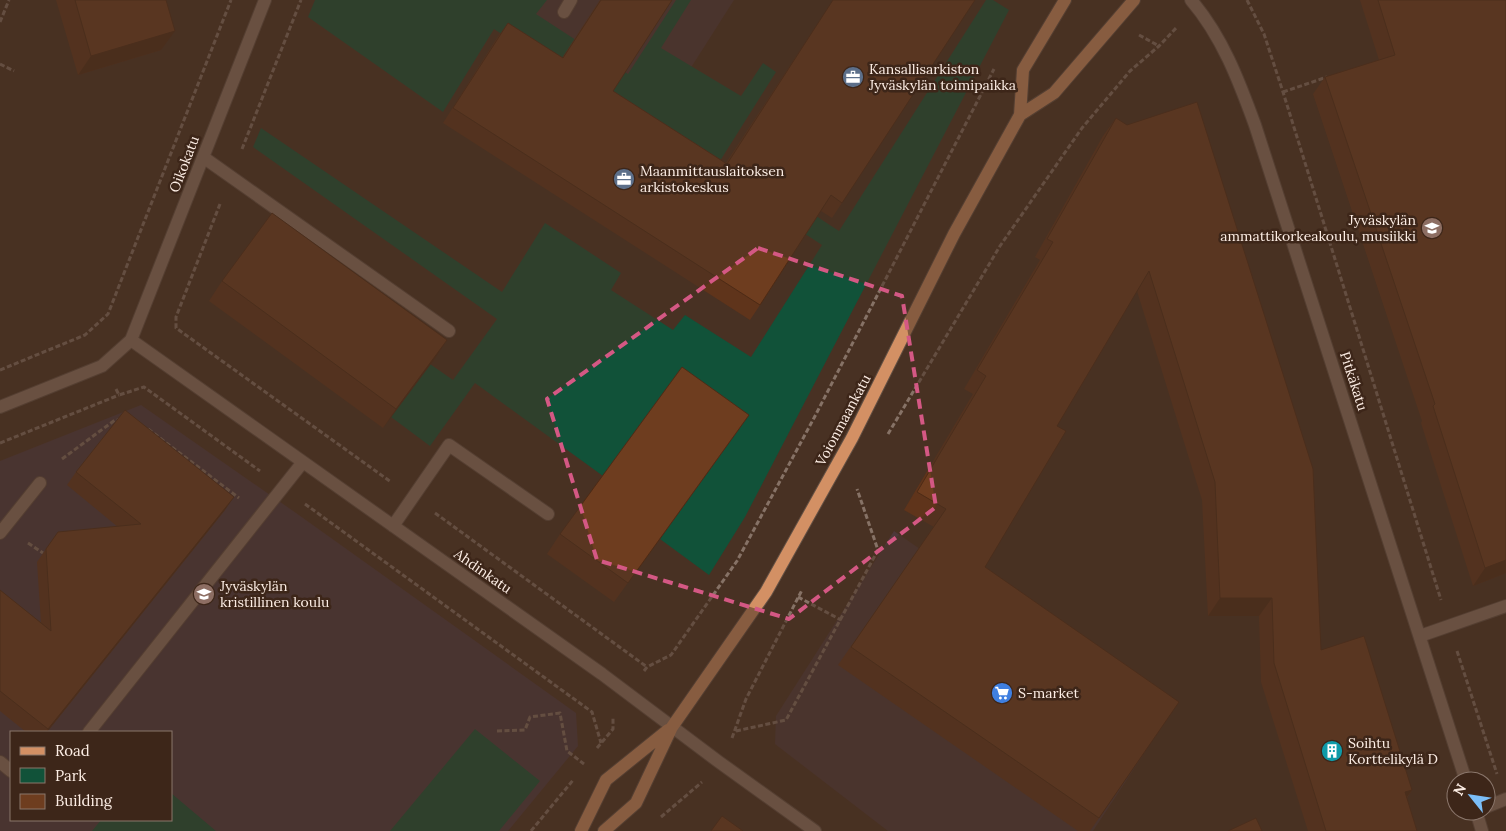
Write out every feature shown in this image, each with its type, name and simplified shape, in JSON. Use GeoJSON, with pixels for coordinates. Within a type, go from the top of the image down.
{"type":"FeatureCollection","features":[{"type":"Feature","properties":{"kind":"main road","name":"Voionmaankatu"},"geometry":{"type":"LineString","coordinates":[[604,831],[636,802],[672,727],[766,592],[852,438],[954,234],[1020,115],[1024,70],[1065,0]]}},
{"type":"Feature","properties":{"kind":"main road","name":"Voionmaankatu"},"geometry":{"type":"LineString","coordinates":[[1020,115],[1054,92],[1134,0]]}},
{"type":"Feature","properties":{"kind":"main road","name":"Voionmaankatu"},"geometry":{"type":"LineString","coordinates":[[581,831],[606,780],[672,727]]}},
{"type":"Feature","properties":{"kind":"street","name":"Oikokatu"},"geometry":{"type":"LineString","coordinates":[[131,340],[265,0]]}},
{"type":"Feature","properties":{"kind":"street"},"geometry":{"type":"LineString","coordinates":[[564,12],[571,0]]}},
{"type":"Feature","properties":{"kind":"street","name":"Pitkäkatu"},"geometry":{"type":"LineString","coordinates":[[1194,3],[1210,25],[1228,59],[1256,125],[1463,771]]}},
{"type":"Feature","properties":{"kind":"street"},"geometry":{"type":"LineString","coordinates":[[203,157],[448,331]]}},
{"type":"Feature","properties":{"kind":"street"},"geometry":{"type":"LineString","coordinates":[[0,407],[102,366],[131,340]]}},
{"type":"Feature","properties":{"kind":"street","name":"Ahdinkatu"},"geometry":{"type":"LineString","coordinates":[[131,340],[627,693],[815,831]]}},
{"type":"Feature","properties":{"kind":"street"},"geometry":{"type":"LineString","coordinates":[[393,526],[448,445],[548,514]]}},
{"type":"Feature","properties":{"kind":"street"},"geometry":{"type":"LineString","coordinates":[[90,731],[303,462]]}},
{"type":"Feature","properties":{"kind":"street"},"geometry":{"type":"LineString","coordinates":[[0,533],[40,484]]}},
{"type":"Feature","properties":{"kind":"street"},"geometry":{"type":"LineString","coordinates":[[1420,636],[1506,606]]}},
{"type":"Feature","properties":{"kind":"street"},"geometry":{"type":"LineString","coordinates":[[0,762],[10,770]]}},
{"type":"Feature","properties":{"kind":"path"},"geometry":{"type":"LineString","coordinates":[[0,22],[9,0]]}},
{"type":"Feature","properties":{"kind":"path"},"geometry":{"type":"LineString","coordinates":[[0,370],[85,335],[108,314],[231,0]]}},
{"type":"Feature","properties":{"kind":"path"},"geometry":{"type":"LineString","coordinates":[[1247,0],[1264,34],[1283,92],[1449,627],[1506,799]]}},
{"type":"Feature","properties":{"kind":"path"},"geometry":{"type":"LineString","coordinates":[[886,438],[1000,246],[1082,128],[1130,71],[1159,46],[1194,3]]}},
{"type":"Feature","properties":{"kind":"path"},"geometry":{"type":"LineString","coordinates":[[596,751],[613,729],[613,716],[627,693],[647,667],[671,655],[737,561],[814,418],[997,63]]}},
{"type":"Feature","properties":{"kind":"path"},"geometry":{"type":"LineString","coordinates":[[0,64],[14,71]]}},
{"type":"Feature","properties":{"kind":"path"},"geometry":{"type":"LineString","coordinates":[[1283,92],[1328,77]]}},
{"type":"Feature","properties":{"kind":"path"},"geometry":{"type":"LineString","coordinates":[[85,335],[119,396]]}},
{"type":"Feature","properties":{"kind":"path"},"geometry":{"type":"LineString","coordinates":[[0,443],[144,387],[592,712],[601,744]]}},
{"type":"Feature","properties":{"kind":"path"},"geometry":{"type":"LineString","coordinates":[[62,459],[115,420],[124,421]]}},
{"type":"Feature","properties":{"kind":"path"},"geometry":{"type":"LineString","coordinates":[[143,424],[261,515]]}},
{"type":"Feature","properties":{"kind":"path"},"geometry":{"type":"LineString","coordinates":[[736,732],[786,720],[878,550],[856,488],[852,496]]}},
{"type":"Feature","properties":{"kind":"path"},"geometry":{"type":"LineString","coordinates":[[659,820],[697,788],[719,762],[736,732],[746,699],[803,589]]}},
{"type":"Feature","properties":{"kind":"path"},"geometry":{"type":"LineString","coordinates":[[798,598],[841,620]]}},
{"type":"Feature","properties":{"kind":"path"},"geometry":{"type":"LineString","coordinates":[[497,730],[525,730],[530,717],[560,712],[567,751],[585,764]]}},
{"type":"Feature","properties":{"kind":"path"},"geometry":{"type":"LineString","coordinates":[[531,831],[590,758]]}},
{"type":"Feature","properties":{"kind":"highlighted area"},"geometry":{"type":"Polygon","coordinates":[[[758,248],[902,296],[936,507],[789,619],[597,560],[547,399],[758,248]]]}},
{"type":"Feature","properties":{"kind":"shaded area"},"geometry":{"type":"Polygon","coordinates":[[[486,0],[734,0],[662,113],[486,0]]]}},
{"type":"Feature","properties":{"kind":"shaded area","name":"Jyväskylän kristillinen koulu"},"geometry":{"type":"Polygon","coordinates":[[[141,405],[576,713],[578,746],[508,831],[0,831],[0,461],[141,405]]]}},
{"type":"Feature","properties":{"kind":"shaded area"},"geometry":{"type":"Polygon","coordinates":[[[894,531],[1166,720],[1093,831],[888,831],[775,744],[776,716],[894,531]]]}},
{"type":"Feature","properties":{"kind":"green space"},"geometry":{"type":"Polygon","coordinates":[[[315,0],[547,0],[536,14],[628,74],[676,0],[691,0],[661,48],[741,96],[763,63],[776,72],[713,172],[494,29],[443,112],[308,17],[315,0]]]}},
{"type":"Feature","properties":{"kind":"green space"},"geometry":{"type":"Polygon","coordinates":[[[986,0],[993,0],[1009,10],[745,517],[709,575],[660,539],[735,434],[603,476],[475,383],[430,446],[391,417],[430,364],[453,380],[497,319],[253,147],[261,128],[502,292],[545,223],[621,273],[611,290],[673,330],[685,315],[751,357],[822,245],[764,207],[776,190],[839,231],[986,0]]]}},
{"type":"Feature","properties":{"kind":"green space"},"geometry":{"type":"Polygon","coordinates":[[[475,729],[540,781],[499,831],[390,831],[475,729]]]}},
{"type":"Feature","properties":{"kind":"green space"},"geometry":{"type":"Polygon","coordinates":[[[172,794],[216,831],[92,831],[100,821],[172,821],[172,794]]]}},
{"type":"Feature","properties":{"kind":"building"},"geometry":{"type":"Polygon","coordinates":[[[75,0],[166,0],[175,31],[91,56],[75,0]]]}},
{"type":"Feature","properties":{"kind":"building"},"geometry":{"type":"Polygon","coordinates":[[[601,0],[672,0],[613,91],[727,164],[833,0],[975,0],[842,203],[831,195],[760,305],[453,108],[508,23],[563,58],[601,0]]]}},
{"type":"Feature","properties":{"kind":"building","name":"Jyväskylän ammattikorkeakoulu, musiikki"},"geometry":{"type":"Polygon","coordinates":[[[1378,0],[1506,0],[1506,560],[1485,568],[1433,406],[1435,404],[1325,77],[1395,55],[1378,0]]]}},
{"type":"Feature","properties":{"kind":"building"},"geometry":{"type":"Polygon","coordinates":[[[1197,102],[1313,469],[1321,650],[1364,636],[1412,790],[1405,792],[1417,831],[1326,831],[1274,663],[1272,598],[1220,598],[1215,482],[1149,271],[1057,426],[1066,431],[985,567],[1179,702],[1099,818],[851,647],[946,509],[917,492],[986,376],[977,370],[1053,242],[1047,239],[1116,118],[1127,125],[1197,102]]]}},
{"type":"Feature","properties":{"kind":"building"},"geometry":{"type":"Polygon","coordinates":[[[272,213],[447,340],[396,409],[222,281],[272,213]]]}},
{"type":"Feature","properties":{"kind":"building"},"geometry":{"type":"Polygon","coordinates":[[[682,367],[749,415],[628,583],[560,534],[682,367]]]}},
{"type":"Feature","properties":{"kind":"building"},"geometry":{"type":"Polygon","coordinates":[[[125,410],[234,497],[48,729],[0,691],[0,590],[51,631],[46,549],[58,532],[141,524],[76,472],[125,410]]]}},
{"type":"Feature","properties":{"kind":"building"},"geometry":{"type":"Polygon","coordinates":[[[722,816],[743,831],[711,831],[722,816]]]}},
{"type":"Feature","properties":{"kind":"building"},"geometry":{"type":"Polygon","coordinates":[[[1256,818],[1262,831],[1228,831],[1256,818]]]}},
{"type":"Feature","properties":{"kind":"place","name":"Kansallisarkiston Jyväskylän toimipaikka"},"geometry":{"type":"Point","coordinates":[853,77]}},
{"type":"Feature","properties":{"kind":"place","name":"Maanmittauslaitoksen arkistokeskus"},"geometry":{"type":"Point","coordinates":[624,179]}},
{"type":"Feature","properties":{"kind":"place","name":"Jyväskylän ammattikorkeakoulu, musiikki"},"geometry":{"type":"Point","coordinates":[1432,228]}},
{"type":"Feature","properties":{"kind":"place","name":"Jyväskylän kristillinen koulu"},"geometry":{"type":"Point","coordinates":[204,594]}},
{"type":"Feature","properties":{"kind":"place","name":"S-market"},"geometry":{"type":"Point","coordinates":[1002,693]}},
{"type":"Feature","properties":{"kind":"place","name":"Soihtu Korttelikylä D"},"geometry":{"type":"Point","coordinates":[1332,751]}}]}
